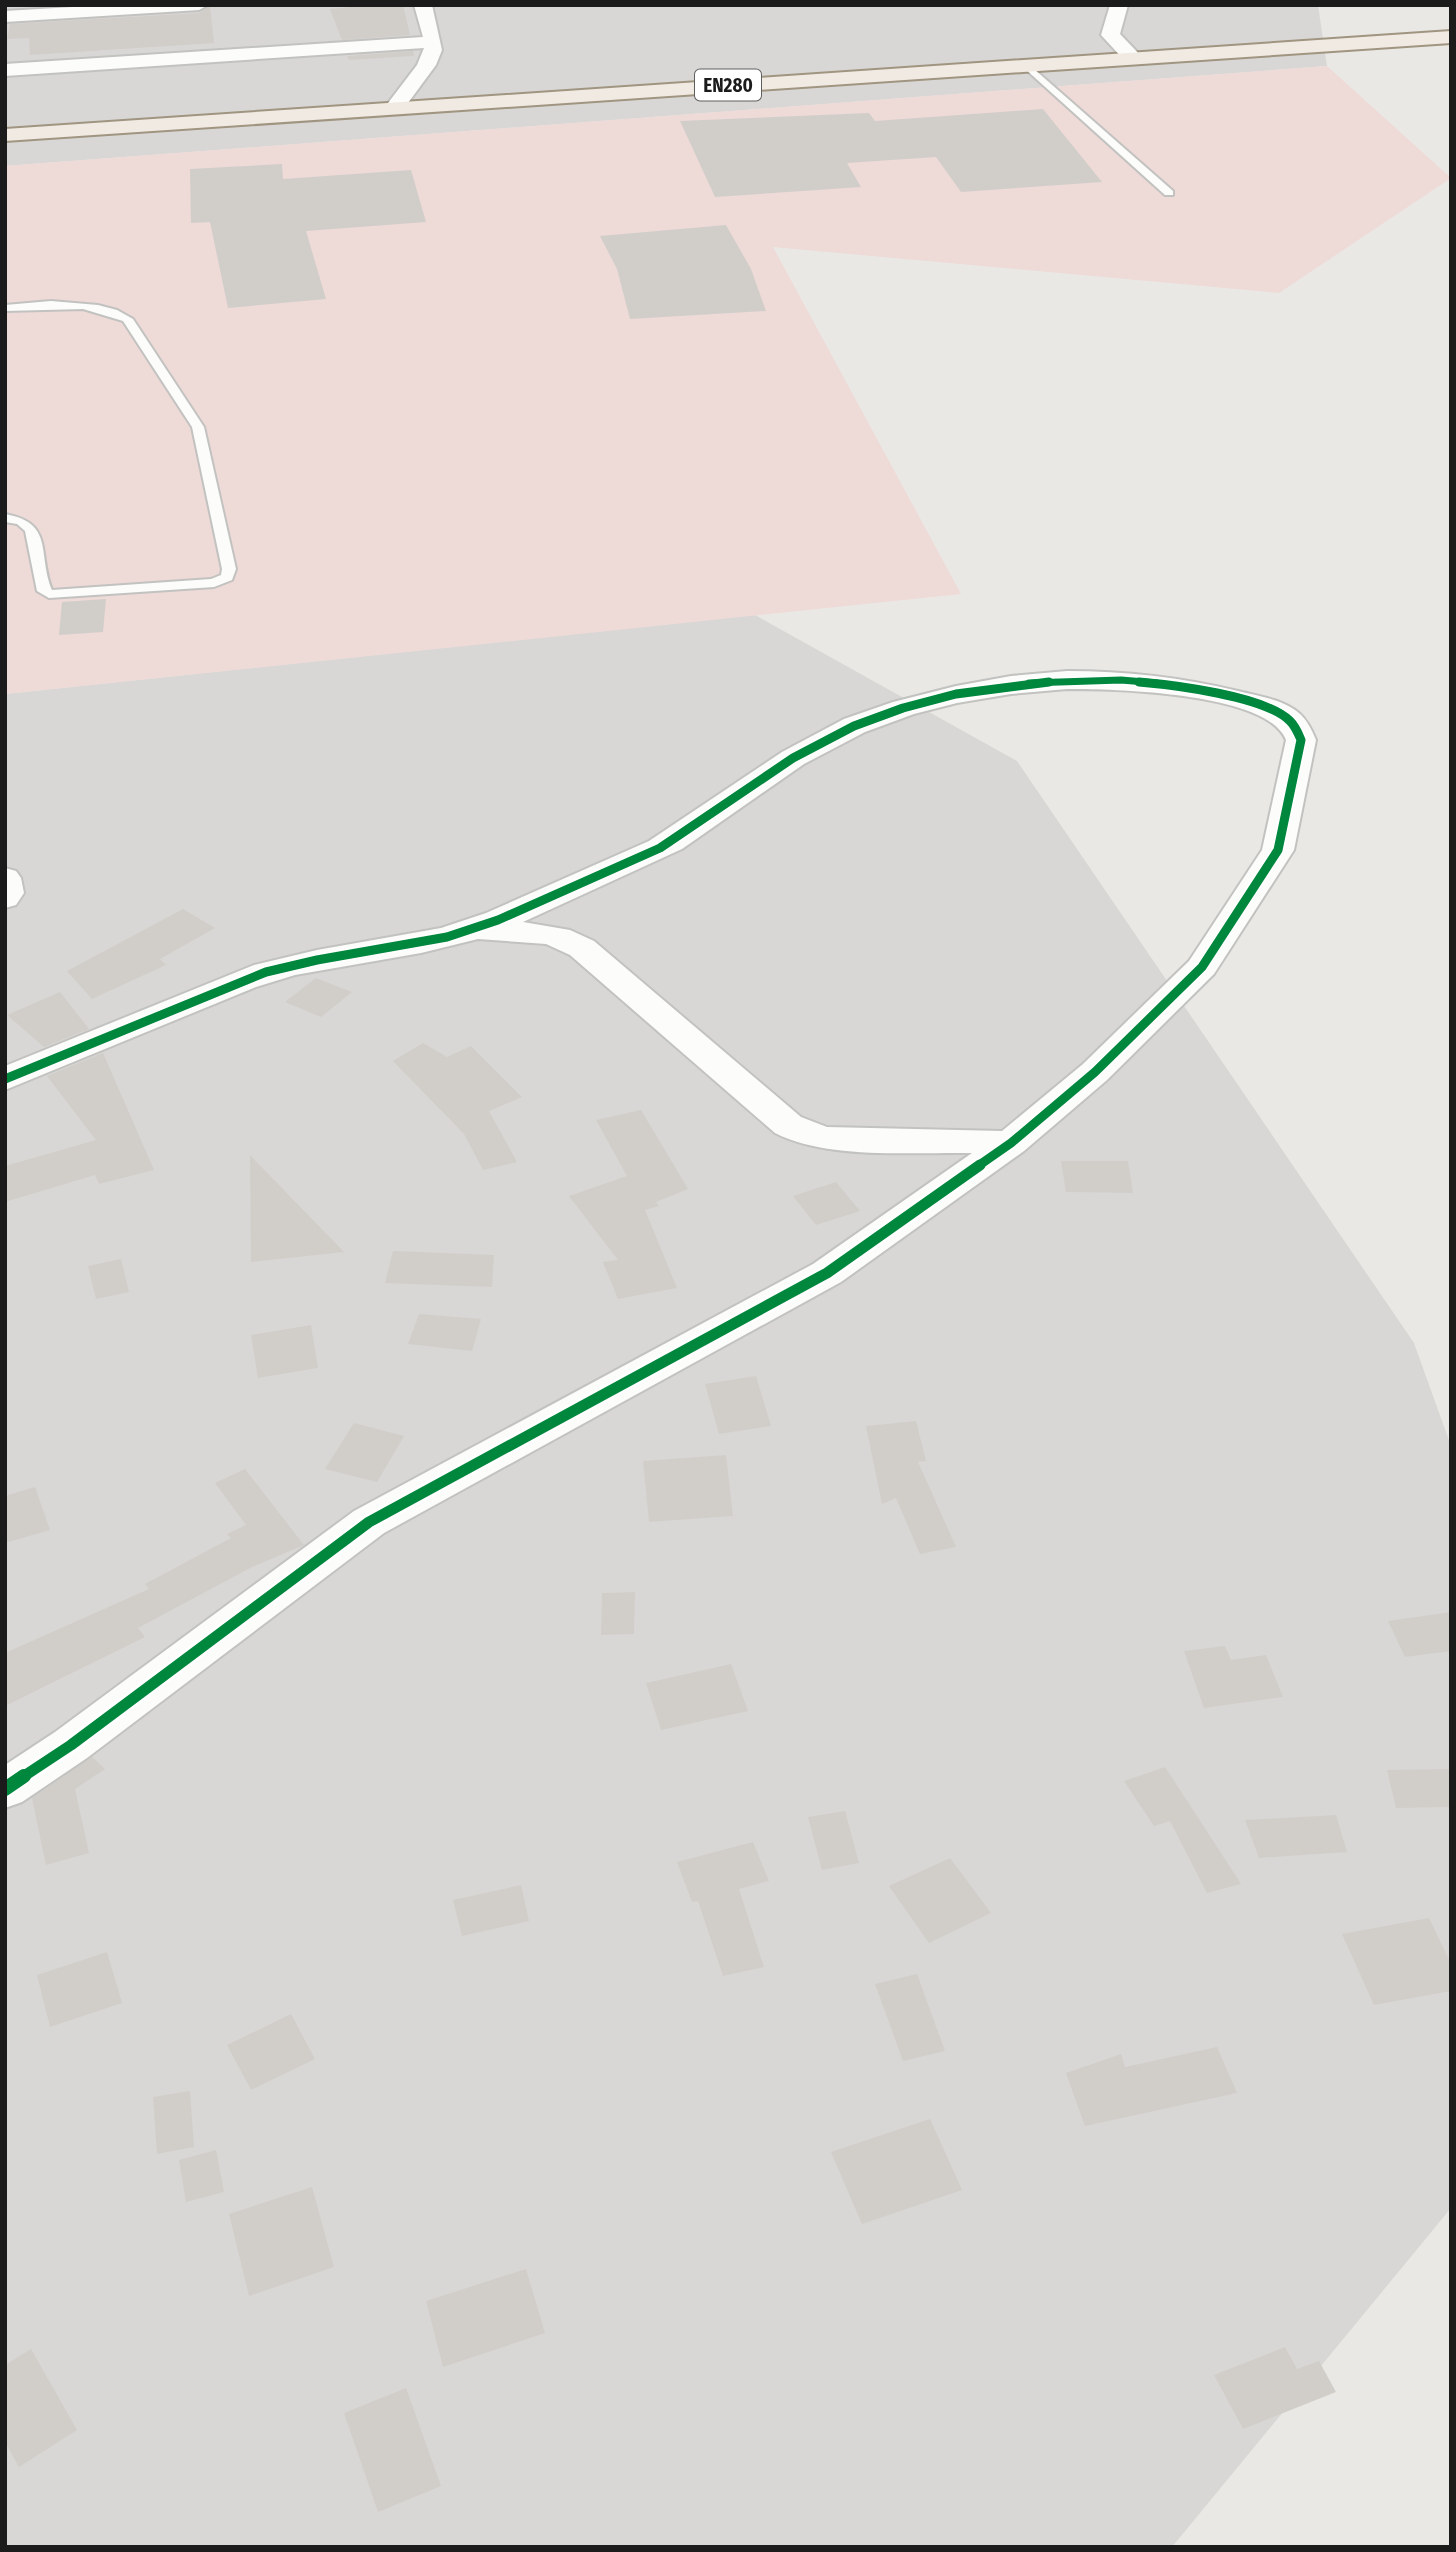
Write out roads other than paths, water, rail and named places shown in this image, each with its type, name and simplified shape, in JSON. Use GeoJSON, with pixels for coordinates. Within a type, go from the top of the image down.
{"type":"FeatureCollection","features":[{"type":"Feature","properties":{"kind":"main road","name":"EN280"},"geometry":{"type":"LineString","coordinates":[[5,135],[1451,37]]}},
{"type":"Feature","properties":{"kind":"street"},"geometry":{"type":"LineString","coordinates":[[5,17],[128,12],[199,5]]}},
{"type":"Feature","properties":{"kind":"street"},"geometry":{"type":"LineString","coordinates":[[395,107],[424,69],[434,48],[423,5]]}},
{"type":"Feature","properties":{"kind":"street"},"geometry":{"type":"LineString","coordinates":[[1119,5],[1110,35],[1133,58]]}},
{"type":"Feature","properties":{"kind":"street"},"geometry":{"type":"LineString","coordinates":[[5,70],[125,55],[432,42]]}},
{"type":"Feature","properties":{"kind":"street"},"geometry":{"type":"LineString","coordinates":[[5,1079],[264,973],[352,952],[422,942],[474,930],[670,843],[812,746],[870,720],[957,693],[1032,682],[1153,681],[1202,690],[1278,712],[1292,722],[1301,740],[1278,850],[1202,967],[1095,1072],[1011,1143],[827,1273],[369,1522],[71,1745],[5,1789]]}},
{"type":"Feature","properties":{"kind":"street"},"geometry":{"type":"LineString","coordinates":[[5,878],[8,893],[5,898]]}},
{"type":"Feature","properties":{"kind":"street"},"geometry":{"type":"LineString","coordinates":[[474,930],[546,933],[565,938],[582,948],[788,1125],[804,1133],[827,1138],[1011,1143]]}},
{"type":"Feature","properties":{"kind":"lane"},"geometry":{"type":"LineString","coordinates":[[1026,65],[1169,193]]}},
{"type":"Feature","properties":{"kind":"lane"},"geometry":{"type":"LineString","coordinates":[[5,308],[64,304],[114,312],[127,319],[198,428],[229,569],[227,577],[214,583],[49,594],[44,591],[31,529],[21,521],[5,518]]}}]}
